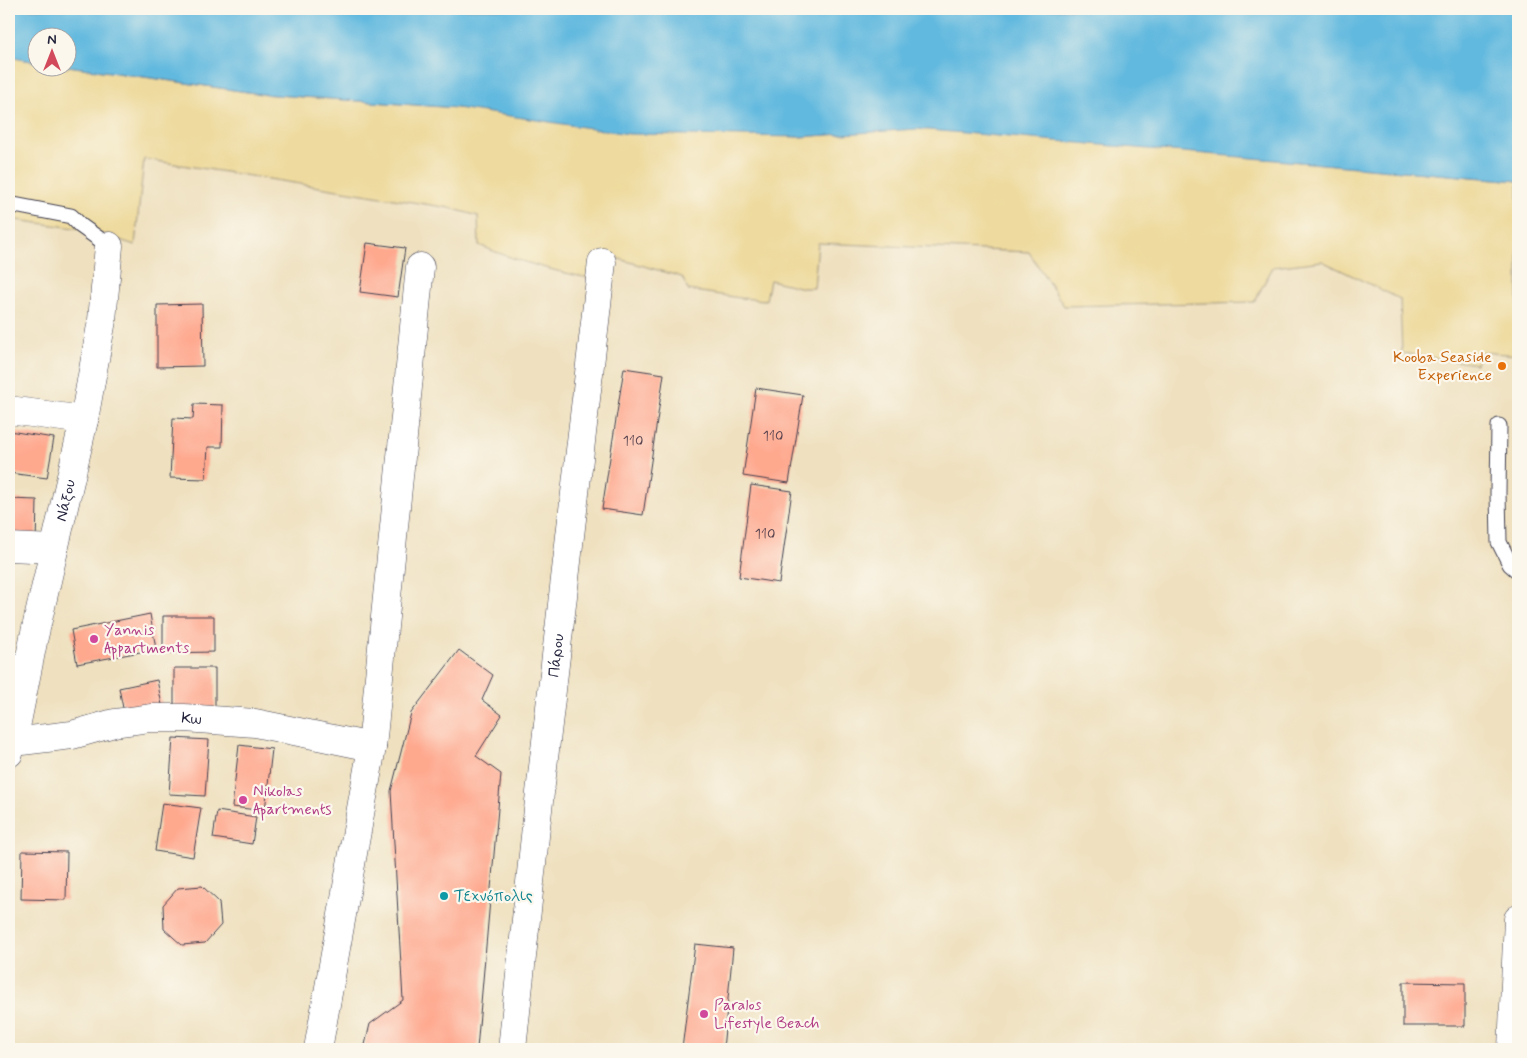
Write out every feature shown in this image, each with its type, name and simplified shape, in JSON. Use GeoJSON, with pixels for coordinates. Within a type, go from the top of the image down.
{"type":"FeatureCollection","features":[{"type":"Feature","properties":{"kind":"street","name":"Νάξου"},"geometry":{"type":"LineString","coordinates":[[11,747],[84,420],[102,320],[109,246]]}},
{"type":"Feature","properties":{"kind":"street","name":"Πάρου"},"geometry":{"type":"LineString","coordinates":[[512,1049],[602,262]]}},
{"type":"Feature","properties":{"kind":"street"},"geometry":{"type":"LineString","coordinates":[[318,1049],[372,747],[420,267]]}},
{"type":"Feature","properties":{"kind":"street"},"geometry":{"type":"LineString","coordinates":[[9,410],[84,420]]}},
{"type":"Feature","properties":{"kind":"street"},"geometry":{"type":"LineString","coordinates":[[9,547],[54,549]]}},
{"type":"Feature","properties":{"kind":"street","name":"Κω"},"geometry":{"type":"LineString","coordinates":[[11,747],[72,735],[114,723],[151,718],[184,718],[255,723],[372,747]]}},
{"type":"Feature","properties":{"kind":"street"},"geometry":{"type":"LineString","coordinates":[[1512,1049],[1518,919]]}},
{"type":"Feature","properties":{"kind":"lane"},"geometry":{"type":"LineString","coordinates":[[9,204],[71,216],[81,226],[109,246]]}},
{"type":"Feature","properties":{"kind":"lane"},"geometry":{"type":"LineString","coordinates":[[1499,426],[1499,542],[1510,564],[1518,571]]}},
{"type":"Feature","properties":{"kind":"sand"},"geometry":{"type":"Polygon","coordinates":[[[9,57],[28,60],[28,78],[78,78],[78,67],[261,94],[457,108],[799,137],[917,128],[1518,181],[1518,355],[1481,352],[1476,364],[1402,353],[1400,299],[1322,261],[1273,267],[1254,302],[1064,306],[1029,252],[818,243],[814,288],[803,288],[770,280],[766,300],[740,298],[688,290],[682,277],[616,258],[609,282],[559,272],[527,263],[479,245],[478,216],[450,208],[144,159],[135,245],[89,230],[9,219],[9,57]]]}},
{"type":"Feature","properties":{"kind":"water"},"geometry":{"type":"Polygon","coordinates":[[[9,9],[1518,9],[1518,181],[917,129],[799,137],[629,134],[457,108],[261,94],[78,67],[78,28],[28,28],[28,60],[9,57],[9,9]]]}},
{"type":"Feature","properties":{"kind":"building"},"geometry":{"type":"Polygon","coordinates":[[[367,243],[405,248],[398,297],[360,292],[367,243]]]}},
{"type":"Feature","properties":{"kind":"building"},"geometry":{"type":"Polygon","coordinates":[[[202,304],[203,366],[157,367],[157,305],[202,304]]]}},
{"type":"Feature","properties":{"kind":"building"},"geometry":{"type":"Polygon","coordinates":[[[624,368],[664,374],[643,515],[602,509],[624,368]]]}},
{"type":"Feature","properties":{"kind":"building"},"geometry":{"type":"Polygon","coordinates":[[[756,388],[803,395],[789,483],[743,476],[756,388]]]}},
{"type":"Feature","properties":{"kind":"building"},"geometry":{"type":"Polygon","coordinates":[[[194,404],[223,405],[222,447],[208,447],[206,479],[170,478],[173,418],[193,419],[194,404]]]}},
{"type":"Feature","properties":{"kind":"building"},"geometry":{"type":"Polygon","coordinates":[[[9,431],[54,438],[47,478],[9,473],[9,431]]]}},
{"type":"Feature","properties":{"kind":"building"},"geometry":{"type":"Polygon","coordinates":[[[751,485],[792,491],[779,583],[739,577],[751,485]]]}},
{"type":"Feature","properties":{"kind":"building"},"geometry":{"type":"Polygon","coordinates":[[[9,499],[37,500],[36,546],[9,545],[9,499]]]}},
{"type":"Feature","properties":{"kind":"building"},"geometry":{"type":"Polygon","coordinates":[[[150,614],[156,649],[77,664],[71,630],[150,614]]]}},
{"type":"Feature","properties":{"kind":"building"},"geometry":{"type":"Polygon","coordinates":[[[163,616],[214,616],[214,652],[163,653],[163,616]]]}},
{"type":"Feature","properties":{"kind":"building","name":"Τεχνόπολις"},"geometry":{"type":"Polygon","coordinates":[[[459,650],[493,675],[482,700],[502,715],[476,756],[501,774],[477,1049],[364,1049],[370,1024],[403,1000],[391,791],[411,713],[459,650]]]}},
{"type":"Feature","properties":{"kind":"building"},"geometry":{"type":"Polygon","coordinates":[[[174,668],[215,668],[215,709],[174,708],[174,668]]]}},
{"type":"Feature","properties":{"kind":"building"},"geometry":{"type":"Polygon","coordinates":[[[157,680],[163,710],[125,718],[119,688],[157,680]]]}},
{"type":"Feature","properties":{"kind":"building"},"geometry":{"type":"Polygon","coordinates":[[[173,738],[209,740],[205,796],[169,794],[173,738]]]}},
{"type":"Feature","properties":{"kind":"building"},"geometry":{"type":"Polygon","coordinates":[[[239,745],[272,749],[265,811],[232,807],[239,745]]]}},
{"type":"Feature","properties":{"kind":"building"},"geometry":{"type":"Polygon","coordinates":[[[162,803],[201,808],[193,857],[155,851],[162,803]]]}},
{"type":"Feature","properties":{"kind":"building"},"geometry":{"type":"Polygon","coordinates":[[[217,811],[256,817],[252,844],[213,838],[217,811]]]}},
{"type":"Feature","properties":{"kind":"building"},"geometry":{"type":"Polygon","coordinates":[[[22,851],[67,852],[66,900],[21,899],[22,851]]]}},
{"type":"Feature","properties":{"kind":"building"},"geometry":{"type":"Polygon","coordinates":[[[202,886],[219,902],[221,925],[205,943],[182,945],[164,929],[163,905],[178,888],[202,886]]]}},
{"type":"Feature","properties":{"kind":"building"},"geometry":{"type":"Polygon","coordinates":[[[695,944],[733,948],[723,1049],[682,1049],[695,944]]]}},
{"type":"Feature","properties":{"kind":"building"},"geometry":{"type":"Polygon","coordinates":[[[1403,982],[1465,983],[1465,1026],[1403,1026],[1403,982]]]}},
{"type":"Feature","properties":{"kind":"place","name":"Kooba Seaside Experience"},"geometry":{"type":"Point","coordinates":[1502,366]}},
{"type":"Feature","properties":{"kind":"place","name":"Yannis Appartments"},"geometry":{"type":"Point","coordinates":[94,639]}},
{"type":"Feature","properties":{"kind":"place","name":"Nikolas Apartments"},"geometry":{"type":"Point","coordinates":[243,800]}},
{"type":"Feature","properties":{"kind":"place","name":"Τεχνόπολις"},"geometry":{"type":"Point","coordinates":[444,896]}},
{"type":"Feature","properties":{"kind":"place","name":"Paralos Lifestyle Beach"},"geometry":{"type":"Point","coordinates":[704,1014]}}]}
